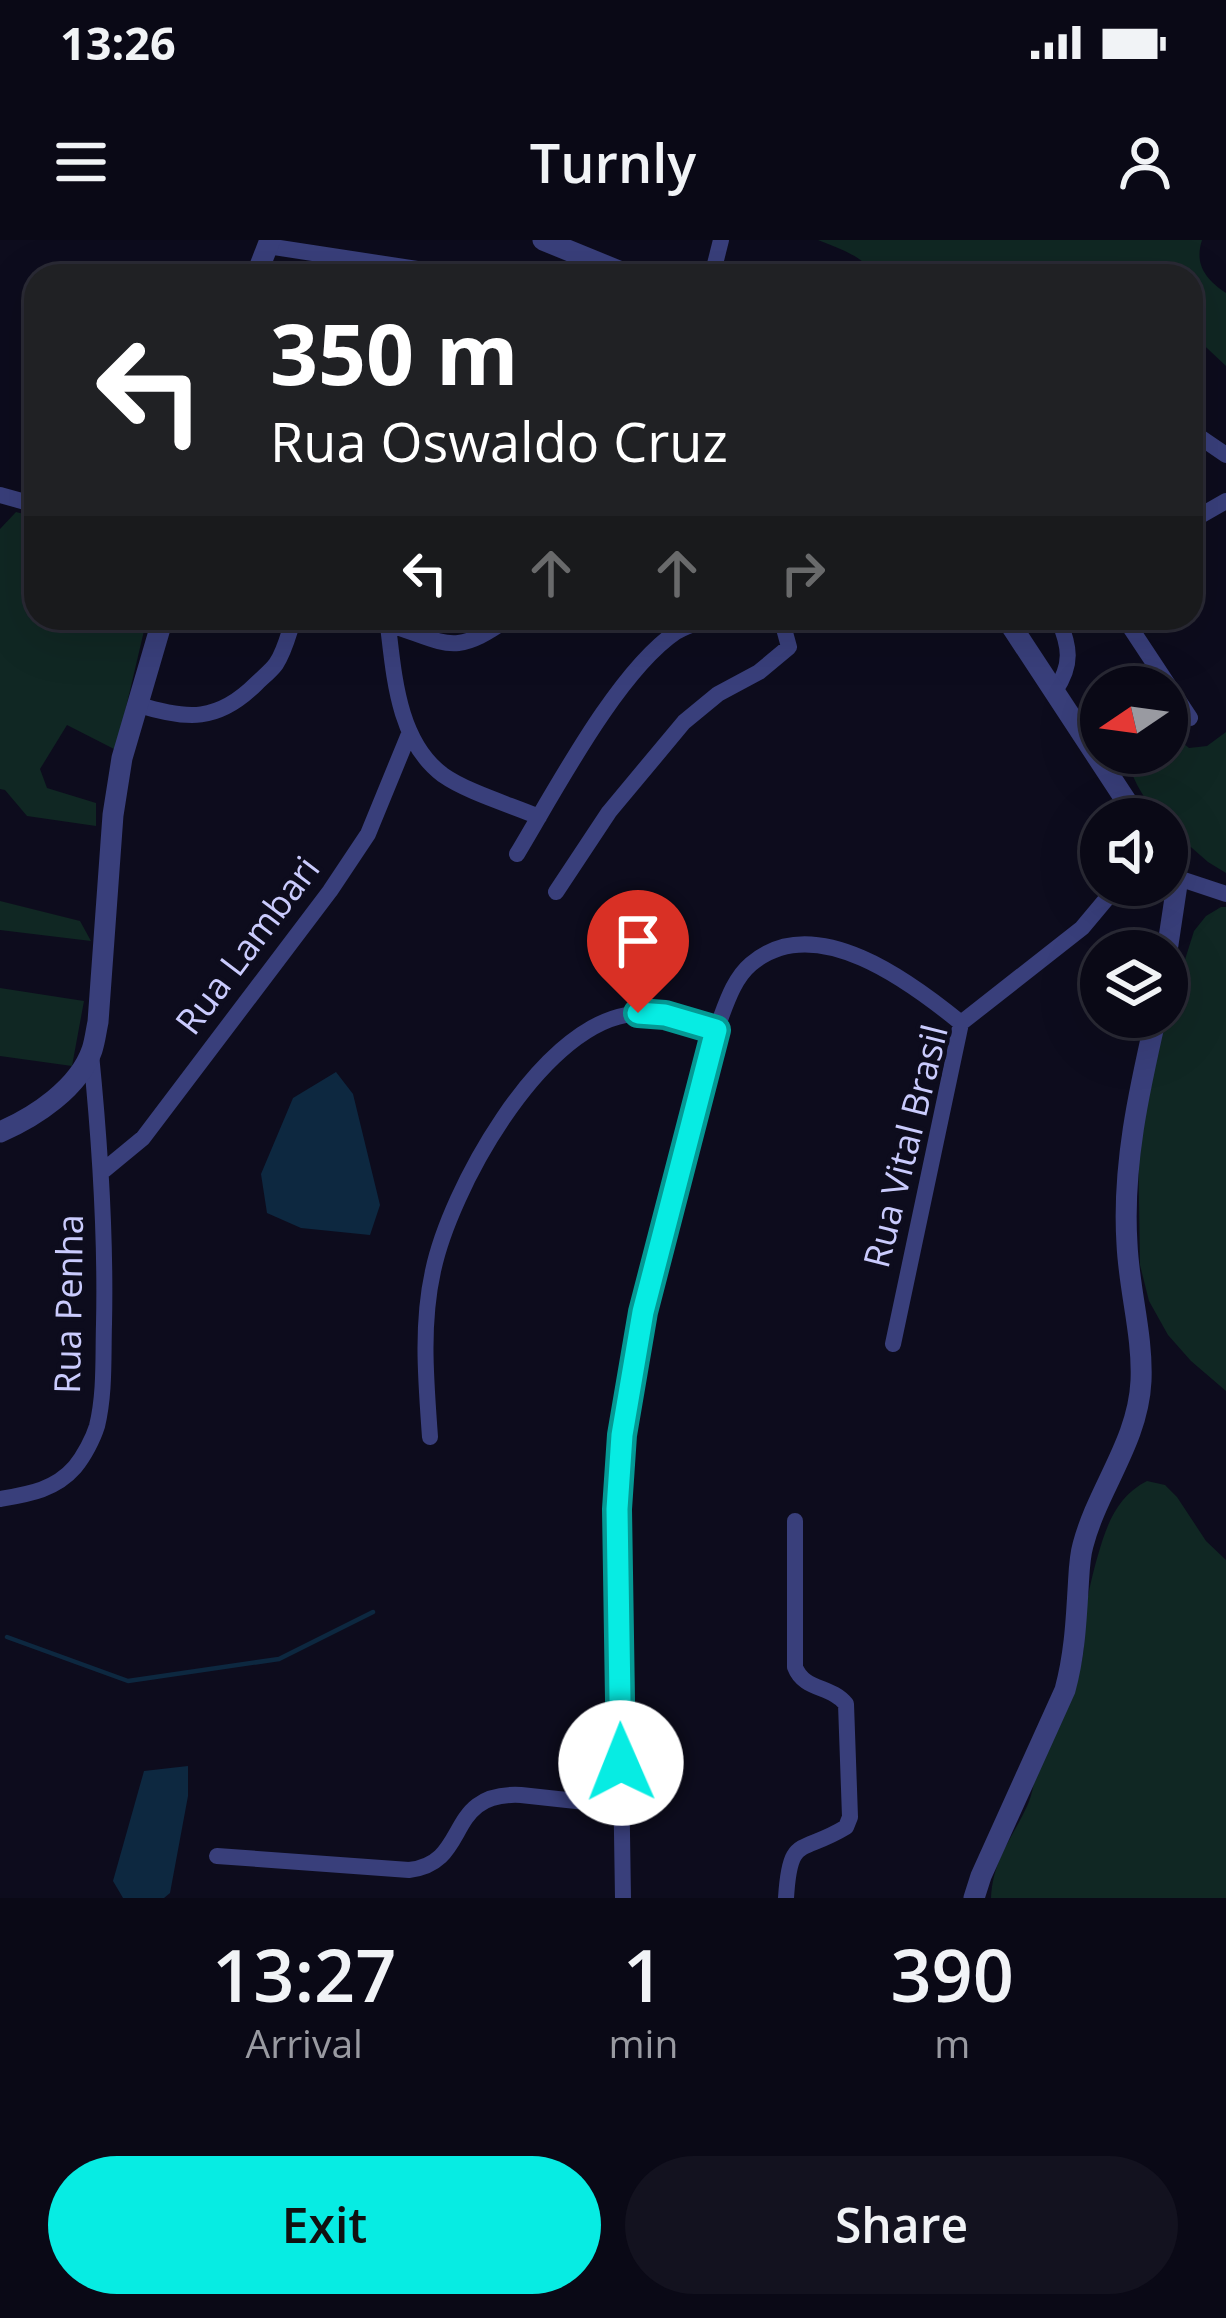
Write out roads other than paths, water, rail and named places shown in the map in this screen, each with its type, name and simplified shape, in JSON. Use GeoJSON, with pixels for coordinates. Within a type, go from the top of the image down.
{"type":"FeatureCollection","features":[{"type":"Feature","properties":{"kind":"street"},"geometry":{"type":"LineString","coordinates":[[543,240],[602,264]]}},
{"type":"Feature","properties":{"kind":"street"},"geometry":{"type":"LineString","coordinates":[[268,243],[392,264]]}},
{"type":"Feature","properties":{"kind":"street"},"geometry":{"type":"LineString","coordinates":[[0,1132],[26,1120],[60,1094],[91,1053],[98,1022],[113,815],[122,758],[160,630]]}},
{"type":"Feature","properties":{"kind":"street"},"geometry":{"type":"LineString","coordinates":[[139,705],[170,715],[216,712],[242,698],[278,662],[290,630]]}},
{"type":"Feature","properties":{"kind":"street"},"geometry":{"type":"LineString","coordinates":[[388,630],[395,684],[410,734],[433,766],[447,778],[539,817]]}},
{"type":"Feature","properties":{"kind":"street"},"geometry":{"type":"LineString","coordinates":[[412,630],[453,645],[470,643],[490,630]]}},
{"type":"Feature","properties":{"kind":"street"},"geometry":{"type":"LineString","coordinates":[[517,854],[610,704],[646,659],[679,630]]}},
{"type":"Feature","properties":{"kind":"street"},"geometry":{"type":"LineString","coordinates":[[556,892],[609,812],[684,722],[789,647],[784,630]]}},
{"type":"Feature","properties":{"kind":"street"},"geometry":{"type":"LineString","coordinates":[[1014,630],[1124,798]]}},
{"type":"Feature","properties":{"kind":"street"},"geometry":{"type":"LineString","coordinates":[[1055,691],[1068,666],[1061,630]]}},
{"type":"Feature","properties":{"kind":"street"},"geometry":{"type":"LineString","coordinates":[[1132,630],[1190,718]]}},
{"type":"Feature","properties":{"kind":"street","name":"Rua Lambari"},"geometry":{"type":"LineString","coordinates":[[103,1171],[142,1138],[330,891],[368,835],[410,734]]}},
{"type":"Feature","properties":{"kind":"street"},"geometry":{"type":"LineString","coordinates":[[1188,877],[1226,894]]}},
{"type":"Feature","properties":{"kind":"street","name":"Rua Vital Brasil"},"geometry":{"type":"LineString","coordinates":[[893,1344],[961,1024],[1082,928],[1100,906]]}},
{"type":"Feature","properties":{"kind":"street"},"geometry":{"type":"LineString","coordinates":[[623,1898],[617,1509],[622,1435],[643,1312],[716,1030],[733,988],[751,964],[773,952],[811,946],[849,952],[886,969],[961,1024]]}},
{"type":"Feature","properties":{"kind":"street"},"geometry":{"type":"LineString","coordinates":[[430,1436],[424,1351],[433,1271],[454,1205],[507,1114],[554,1056],[581,1032],[605,1021],[638,1013],[665,1015],[716,1030]]}},
{"type":"Feature","properties":{"kind":"street"},"geometry":{"type":"LineString","coordinates":[[974,1898],[1065,1690],[1073,1659],[1082,1547],[1123,1456],[1141,1387],[1141,1349],[1126,1244],[1137,1099],[1151,1038]]}},
{"type":"Feature","properties":{"kind":"street","name":"Rua Penha"},"geometry":{"type":"LineString","coordinates":[[0,1499],[46,1489],[60,1480],[73,1469],[96,1430],[103,1372],[103,1171],[91,1053]]}},
{"type":"Feature","properties":{"kind":"street"},"geometry":{"type":"LineString","coordinates":[[786,1898],[792,1854],[846,1827],[850,1817],[846,1704],[839,1696],[808,1684],[795,1667],[795,1521]]}},
{"type":"Feature","properties":{"kind":"street"},"geometry":{"type":"LineString","coordinates":[[217,1856],[409,1870],[440,1860],[473,1806],[490,1798],[506,1794],[622,1806]]}},
{"type":"Feature","properties":{"kind":"water"},"geometry":{"type":"Polygon","coordinates":[[[336,1072],[353,1094],[380,1205],[370,1235],[301,1228],[267,1213],[261,1174],[293,1098],[336,1072]]]}},
{"type":"Feature","properties":{"kind":"water"},"geometry":{"type":"Polygon","coordinates":[[[188,1766],[188,1796],[170,1893],[164,1898],[123,1898],[113,1881],[144,1771],[188,1766]]]}},
{"type":"Feature","properties":{"kind":"waterway"},"geometry":{"type":"LineString","coordinates":[[7,1637],[128,1681],[279,1659],[373,1612]]}}]}
